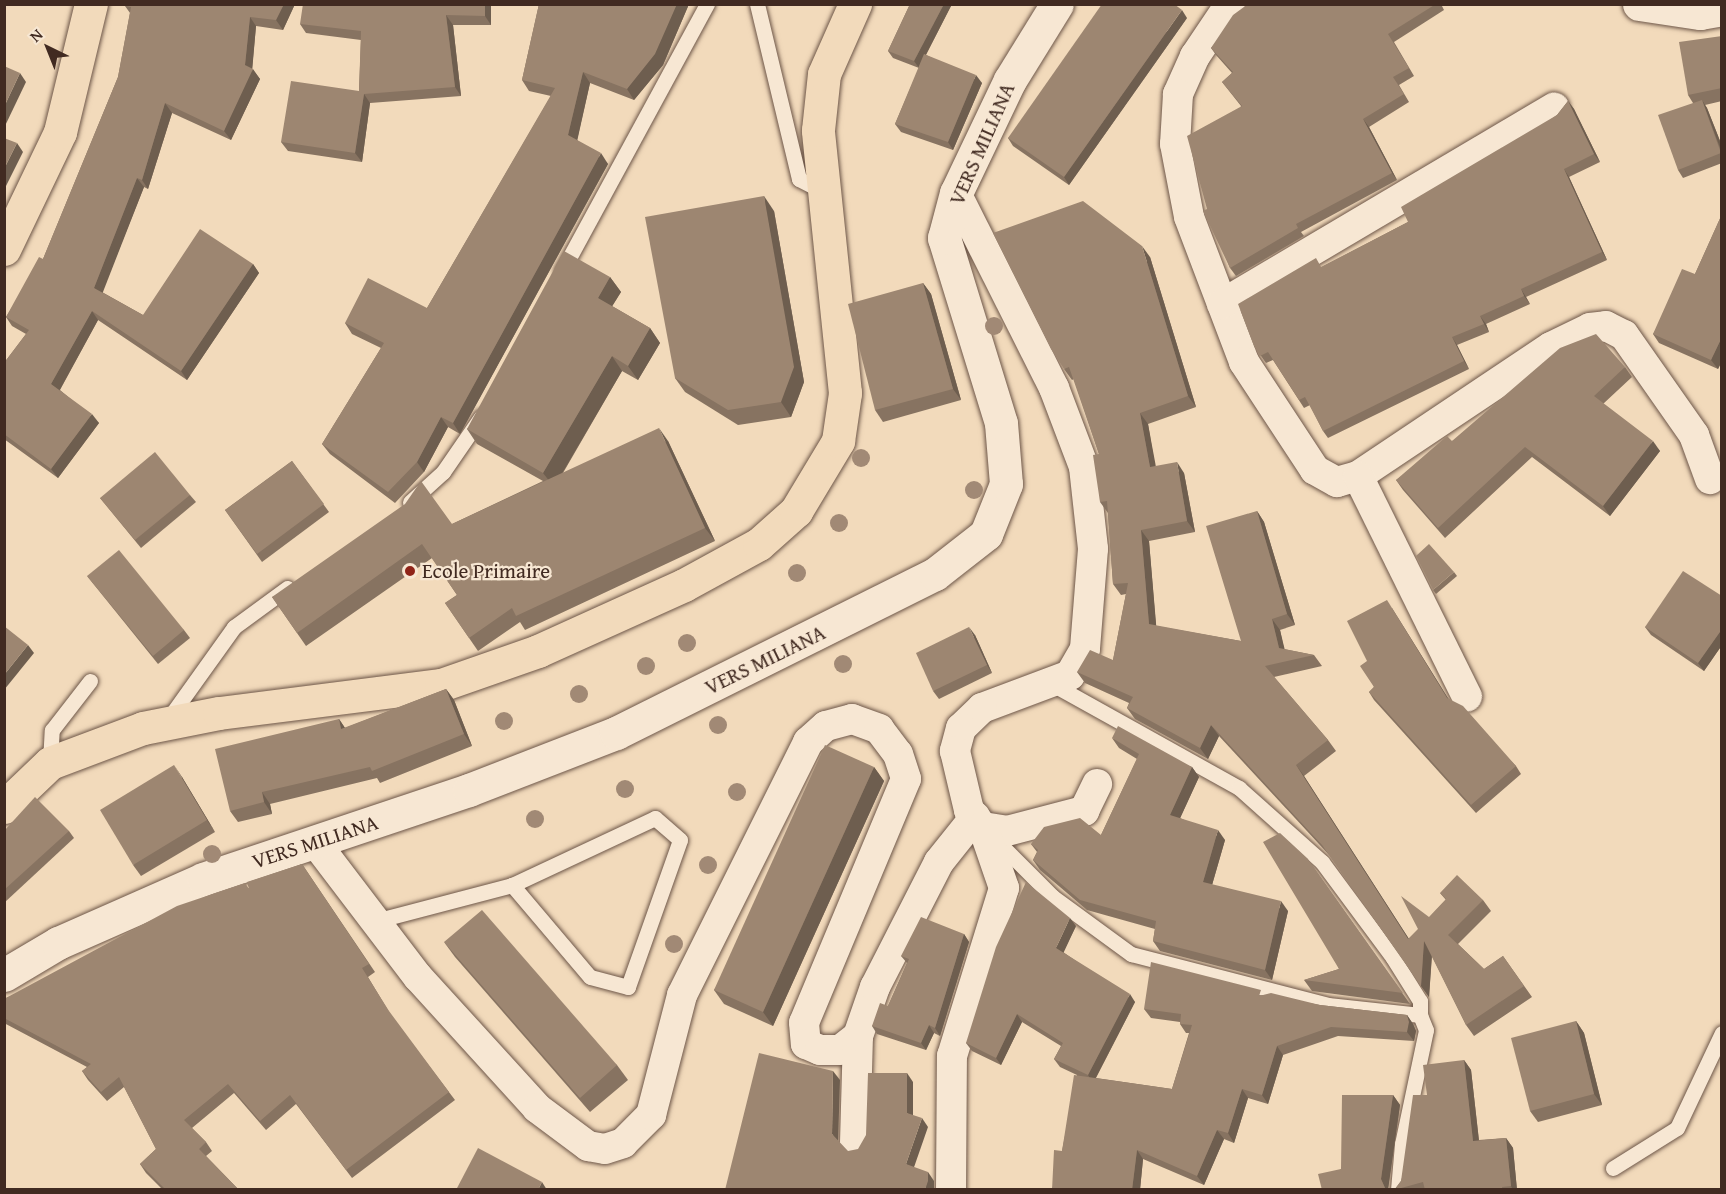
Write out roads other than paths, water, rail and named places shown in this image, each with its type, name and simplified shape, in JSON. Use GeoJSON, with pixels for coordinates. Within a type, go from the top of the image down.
{"type":"FeatureCollection","features":[{"type":"Feature","properties":{"kind":"main road"},"geometry":{"type":"LineString","coordinates":[[4,249],[60,132],[91,4]]}},
{"type":"Feature","properties":{"kind":"main road"},"geometry":{"type":"LineString","coordinates":[[4,807],[50,763],[86,746],[164,724],[441,685],[538,651],[684,585],[759,544],[796,511],[838,441],[844,355],[818,130],[824,74],[855,4]]}},
{"type":"Feature","properties":{"kind":"main road","name":"VERS MILIANA"},"geometry":{"type":"LineString","coordinates":[[4,975],[58,943],[203,879],[315,842],[616,733],[935,574],[986,534],[1006,484],[1001,423],[944,238],[956,193],[1010,80],[1057,4]]}},
{"type":"Feature","properties":{"kind":"main road"},"geometry":{"type":"LineString","coordinates":[[1639,4],[1700,13],[1722,9]]}},
{"type":"Feature","properties":{"kind":"street"},"geometry":{"type":"LineString","coordinates":[[1230,4],[1195,56],[1178,94],[1175,144],[1189,217],[1244,362],[1316,470],[1336,482],[1358,476],[1551,347],[1590,328],[1606,326],[1624,335],[1694,435],[1710,479]]}},
{"type":"Feature","properties":{"kind":"street"},"geometry":{"type":"LineString","coordinates":[[1222,304],[1554,108]]}},
{"type":"Feature","properties":{"kind":"street"},"geometry":{"type":"LineString","coordinates":[[951,1190],[952,1056],[1004,888],[955,751],[961,728],[982,708],[1054,685],[1070,675],[1085,649],[1092,612],[1093,549],[1084,467],[1054,388],[956,193]]}},
{"type":"Feature","properties":{"kind":"street"},"geometry":{"type":"LineString","coordinates":[[1358,476],[1467,698]]}},
{"type":"Feature","properties":{"kind":"street"},"geometry":{"type":"LineString","coordinates":[[315,842],[418,977],[537,1108],[588,1146],[605,1149],[623,1143],[651,1115],[682,995],[808,742],[826,726],[852,719],[879,729],[898,754],[906,779],[804,1023],[806,1044],[820,1050],[840,1050],[858,1036]]}},
{"type":"Feature","properties":{"kind":"street"},"geometry":{"type":"LineString","coordinates":[[979,822],[1007,831],[1084,811],[1097,784]]}},
{"type":"Feature","properties":{"kind":"street"},"geometry":{"type":"LineString","coordinates":[[855,1143],[858,1036],[875,987],[939,862],[979,822]]}},
{"type":"Feature","properties":{"kind":"lane"},"geometry":{"type":"LineString","coordinates":[[552,289],[707,4]]}},
{"type":"Feature","properties":{"kind":"lane"},"geometry":{"type":"LineString","coordinates":[[757,4],[799,180],[825,192]]}},
{"type":"Feature","properties":{"kind":"lane"},"geometry":{"type":"LineString","coordinates":[[393,515],[443,472],[490,401]]}},
{"type":"Feature","properties":{"kind":"lane"},"geometry":{"type":"LineString","coordinates":[[164,724],[234,627],[305,575]]}},
{"type":"Feature","properties":{"kind":"lane"},"geometry":{"type":"LineString","coordinates":[[50,763],[52,730],[90,681]]}},
{"type":"Feature","properties":{"kind":"lane"},"geometry":{"type":"LineString","coordinates":[[1054,685],[1239,788],[1322,861],[1393,958],[1420,1001],[1420,1015],[1426,1030],[1402,1144],[1398,1190]]}},
{"type":"Feature","properties":{"kind":"lane"},"geometry":{"type":"LineString","coordinates":[[375,921],[512,885],[655,818],[680,840],[628,987],[590,977],[512,885]]}},
{"type":"Feature","properties":{"kind":"lane"},"geometry":{"type":"LineString","coordinates":[[979,822],[1053,897],[1131,954],[1328,1005],[1420,1015]]}},
{"type":"Feature","properties":{"kind":"lane"},"geometry":{"type":"LineString","coordinates":[[1614,1168],[1677,1128],[1722,1033]]}},
{"type":"Feature","properties":{"kind":"place","name":"Ecole Primaire"},"geometry":{"type":"Point","coordinates":[410,571]}}]}
